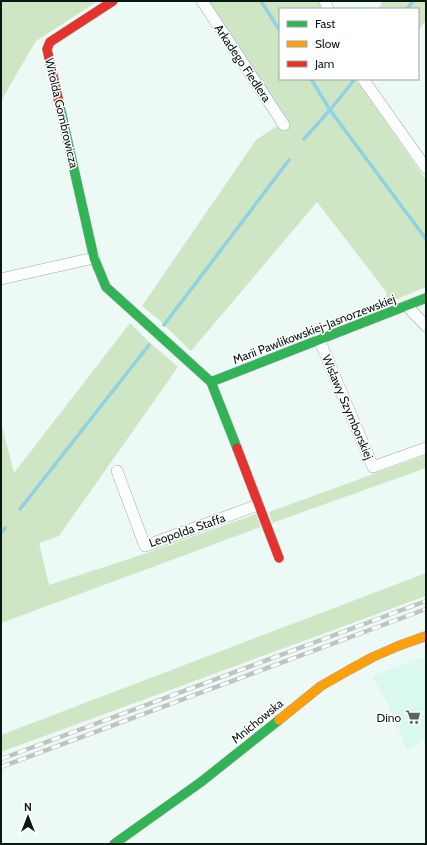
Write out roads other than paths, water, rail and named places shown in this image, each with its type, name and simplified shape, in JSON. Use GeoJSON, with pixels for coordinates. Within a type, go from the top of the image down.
{"type":"FeatureCollection","features":[{"type":"Feature","properties":{"kind":"street","name":"Witolda Gombrowicza"},"geometry":{"type":"LineString","coordinates":[[113,1],[50,42],[47,49],[94,258],[106,287],[211,382]]}},
{"type":"Feature","properties":{"kind":"street","name":"Arkadego Fiedlera"},"geometry":{"type":"LineString","coordinates":[[202,1],[284,125]]}},
{"type":"Feature","properties":{"kind":"street"},"geometry":{"type":"LineString","coordinates":[[364,80],[426,168]]}},
{"type":"Feature","properties":{"kind":"street"},"geometry":{"type":"LineString","coordinates":[[1,279],[94,258]]}},
{"type":"Feature","properties":{"kind":"street","name":"Marii Pawlikowskiej-Jasnorzewskiej"},"geometry":{"type":"LineString","coordinates":[[211,382],[426,298]]}},
{"type":"Feature","properties":{"kind":"street"},"geometry":{"type":"LineString","coordinates":[[407,306],[426,326]]}},
{"type":"Feature","properties":{"kind":"street","name":"Wisławy Szymborskiej"},"geometry":{"type":"LineString","coordinates":[[319,339],[373,467],[426,448]]}},
{"type":"Feature","properties":{"kind":"street"},"geometry":{"type":"LineString","coordinates":[[211,382],[279,558]]}},
{"type":"Feature","properties":{"kind":"street","name":"Leopolda Staffa"},"geometry":{"type":"LineString","coordinates":[[117,471],[145,546],[258,505]]}},
{"type":"Feature","properties":{"kind":"street","name":"Mnichowska"},"geometry":{"type":"LineString","coordinates":[[114,844],[201,782],[321,686],[373,657],[426,636]]}},
{"type":"Feature","properties":{"kind":"waterway"},"geometry":{"type":"LineString","coordinates":[[261,1],[279,29]]}},
{"type":"Feature","properties":{"kind":"waterway"},"geometry":{"type":"LineString","coordinates":[[408,8],[413,1]]}},
{"type":"Feature","properties":{"kind":"waterway"},"geometry":{"type":"LineString","coordinates":[[312,80],[330,110],[426,239]]}},
{"type":"Feature","properties":{"kind":"waterway"},"geometry":{"type":"LineString","coordinates":[[304,139],[354,80]]}},
{"type":"Feature","properties":{"kind":"waterway"},"geometry":{"type":"LineString","coordinates":[[164,325],[289,160]]}},
{"type":"Feature","properties":{"kind":"waterway"},"geometry":{"type":"LineString","coordinates":[[20,509],[149,345]]}},
{"type":"Feature","properties":{"kind":"waterway"},"geometry":{"type":"LineString","coordinates":[[1,533],[5,528]]}},
{"type":"Feature","properties":{"kind":"railway"},"geometry":{"type":"LineString","coordinates":[[1,759],[426,601]]}},
{"type":"Feature","properties":{"kind":"railway"},"geometry":{"type":"LineString","coordinates":[[1,767],[426,609]]}},
{"type":"Feature","properties":{"kind":"place","name":"Dino"},"geometry":{"type":"Point","coordinates":[413,717]}}]}
